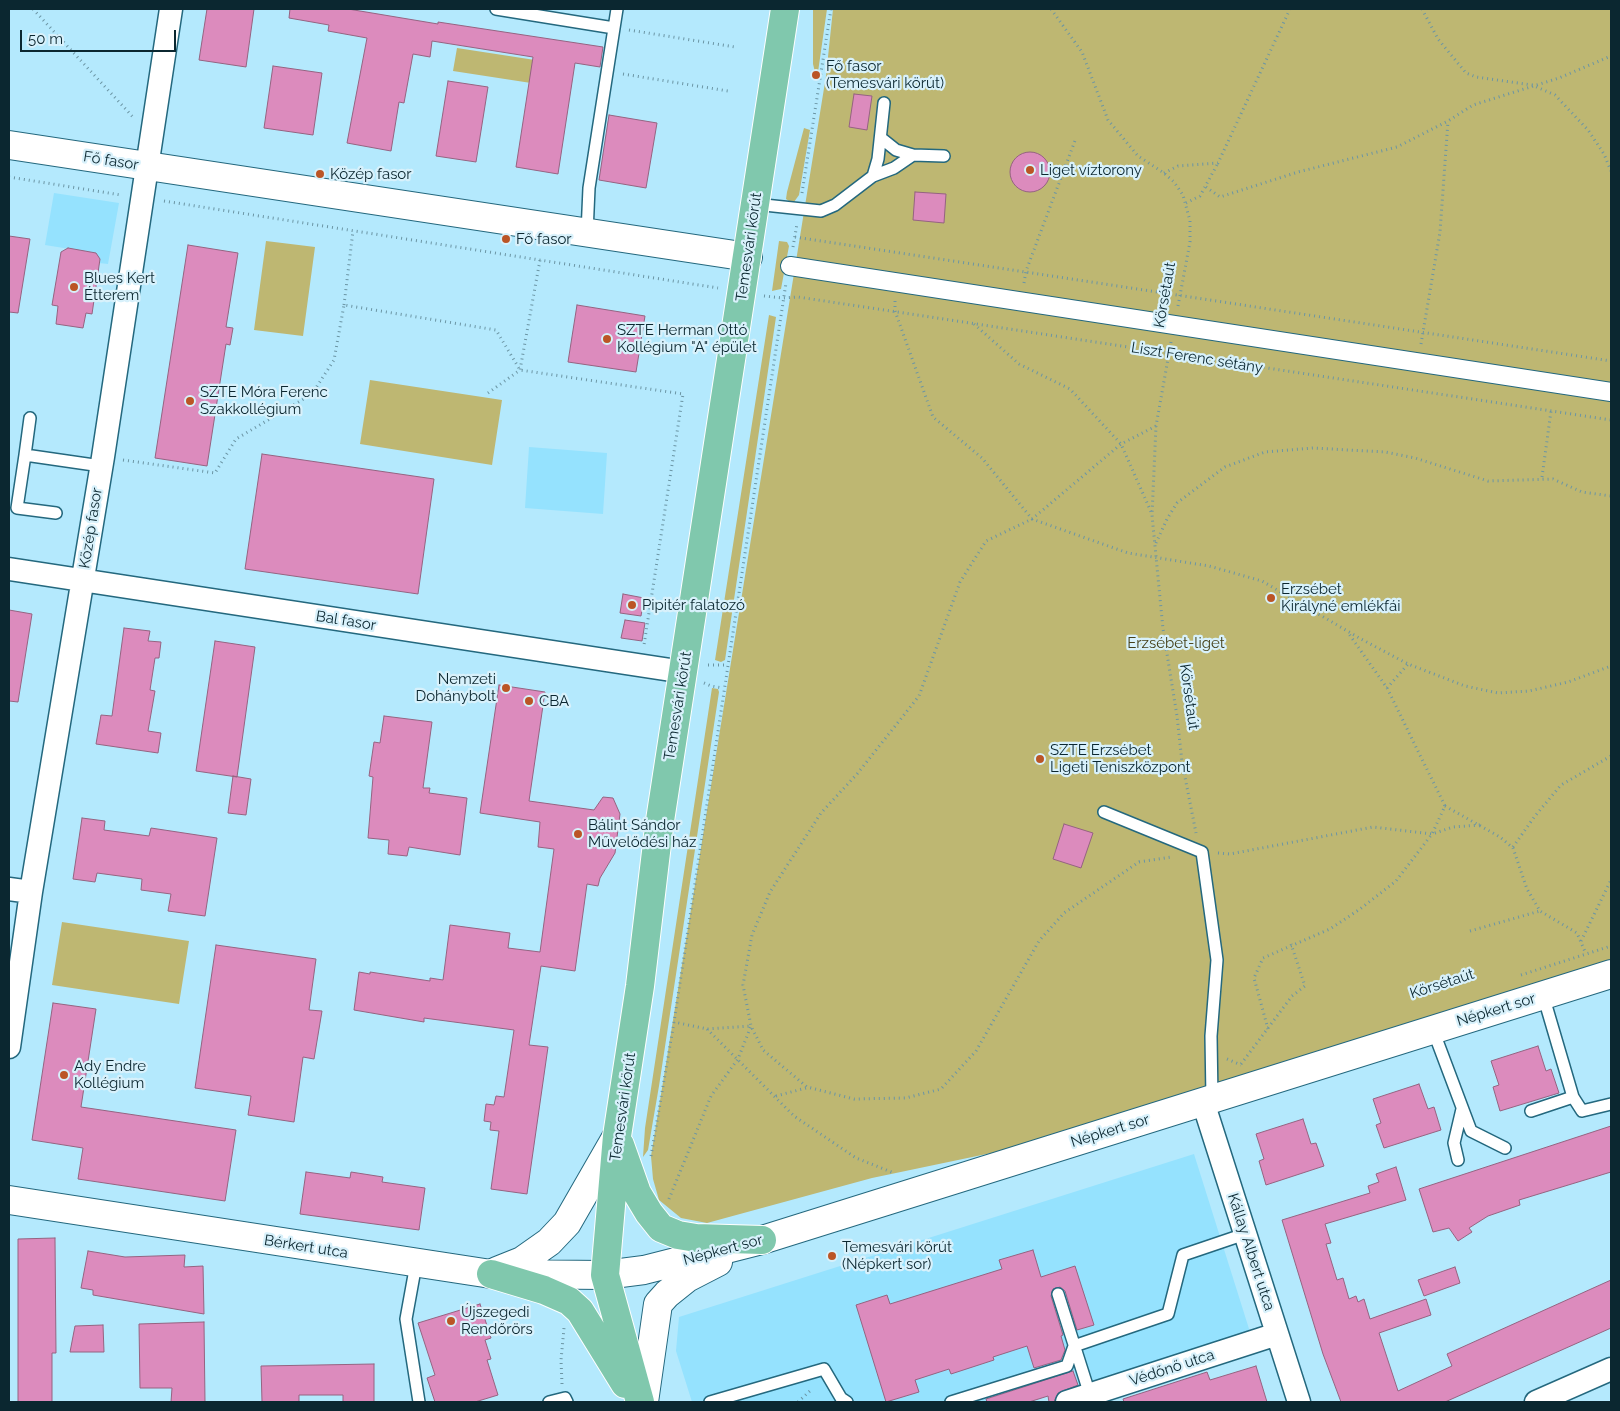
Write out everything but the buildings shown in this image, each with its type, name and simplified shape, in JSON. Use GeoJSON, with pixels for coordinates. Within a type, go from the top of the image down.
{"type":"FeatureCollection","features":[{"type":"Feature","properties":{"kind":"main road","name":"Temesvári körút"},"geometry":{"type":"LineString","coordinates":[[638,1402],[605,1275],[617,1136],[640,986],[659,827],[785,9]]}},
{"type":"Feature","properties":{"kind":"main road"},"geometry":{"type":"LineString","coordinates":[[617,1136],[637,1193],[646,1209],[661,1228],[678,1235],[696,1238],[762,1240]]}},
{"type":"Feature","properties":{"kind":"main road"},"geometry":{"type":"LineString","coordinates":[[491,1274],[544,1290],[569,1301],[580,1311],[638,1402]]}},
{"type":"Feature","properties":{"kind":"street","name":"Közép fasor"},"geometry":{"type":"LineString","coordinates":[[9,1047],[31,892],[102,461],[171,9]]}},
{"type":"Feature","properties":{"kind":"street","name":"Fő fasor"},"geometry":{"type":"LineString","coordinates":[[9,145],[748,257]]}},
{"type":"Feature","properties":{"kind":"street","name":"Liszt Ferenc sétány"},"geometry":{"type":"LineString","coordinates":[[790,266],[1611,392]]}},
{"type":"Feature","properties":{"kind":"street","name":"Bal fasor"},"geometry":{"type":"LineString","coordinates":[[9,569],[684,672]]}},
{"type":"Feature","properties":{"kind":"street"},"geometry":{"type":"LineString","coordinates":[[9,889],[31,892]]}},
{"type":"Feature","properties":{"kind":"street","name":"Népkert sor"},"geometry":{"type":"LineString","coordinates":[[605,1275],[644,1270],[762,1240],[1611,974]]}},
{"type":"Feature","properties":{"kind":"street","name":"Kállay Albert utca"},"geometry":{"type":"LineString","coordinates":[[1207,1101],[1245,1234],[1299,1402]]}},
{"type":"Feature","properties":{"kind":"street"},"geometry":{"type":"LineString","coordinates":[[491,1274],[522,1262],[549,1242],[567,1223],[617,1136]]}},
{"type":"Feature","properties":{"kind":"street","name":"Bérkert utca"},"geometry":{"type":"LineString","coordinates":[[9,1200],[491,1274],[605,1275]]}},
{"type":"Feature","properties":{"kind":"street"},"geometry":{"type":"LineString","coordinates":[[644,1402],[658,1304],[687,1278],[762,1240]]}},
{"type":"Feature","properties":{"kind":"street","name":"Védőnő utca"},"geometry":{"type":"LineString","coordinates":[[1067,1402],[1277,1334]]}},
{"type":"Feature","properties":{"kind":"street"},"geometry":{"type":"LineString","coordinates":[[1536,1402],[1611,1369]]}},
{"type":"Feature","properties":{"kind":"lane"},"geometry":{"type":"LineString","coordinates":[[496,9],[614,28]]}},
{"type":"Feature","properties":{"kind":"lane"},"geometry":{"type":"LineString","coordinates":[[587,233],[589,188],[617,9]]}},
{"type":"Feature","properties":{"kind":"lane"},"geometry":{"type":"LineString","coordinates":[[872,176],[878,159],[884,103]]}},
{"type":"Feature","properties":{"kind":"lane"},"geometry":{"type":"LineString","coordinates":[[881,138],[896,150],[914,155],[944,156]]}},
{"type":"Feature","properties":{"kind":"lane"},"geometry":{"type":"LineString","coordinates":[[755,204],[821,211],[835,205],[872,176],[894,168],[914,155]]}},
{"type":"Feature","properties":{"kind":"lane"},"geometry":{"type":"LineString","coordinates":[[30,418],[18,508],[56,513]]}},
{"type":"Feature","properties":{"kind":"lane"},"geometry":{"type":"LineString","coordinates":[[25,455],[102,461]]}},
{"type":"Feature","properties":{"kind":"lane"},"geometry":{"type":"LineString","coordinates":[[1104,812],[1202,852],[1217,960],[1207,1101]]}},
{"type":"Feature","properties":{"kind":"lane"},"geometry":{"type":"LineString","coordinates":[[1542,996],[1574,1096],[1582,1112],[1611,1104]]}},
{"type":"Feature","properties":{"kind":"lane"},"geometry":{"type":"LineString","coordinates":[[1433,1030],[1470,1131],[1505,1148]]}},
{"type":"Feature","properties":{"kind":"lane"},"geometry":{"type":"LineString","coordinates":[[1531,1111],[1574,1096]]}},
{"type":"Feature","properties":{"kind":"lane"},"geometry":{"type":"LineString","coordinates":[[1458,1160],[1454,1143],[1462,1108]]}},
{"type":"Feature","properties":{"kind":"lane"},"geometry":{"type":"LineString","coordinates":[[1074,1346],[1168,1314],[1183,1255],[1245,1234]]}},
{"type":"Feature","properties":{"kind":"lane"},"geometry":{"type":"LineString","coordinates":[[416,1264],[406,1319],[419,1402]]}},
{"type":"Feature","properties":{"kind":"lane"},"geometry":{"type":"LineString","coordinates":[[1058,1294],[1090,1395]]}},
{"type":"Feature","properties":{"kind":"lane"},"geometry":{"type":"LineString","coordinates":[[951,1402],[1067,1366],[1074,1346]]}},
{"type":"Feature","properties":{"kind":"lane"},"geometry":{"type":"LineString","coordinates":[[710,1402],[824,1369],[843,1401]]}},
{"type":"Feature","properties":{"kind":"lane"},"geometry":{"type":"LineString","coordinates":[[549,1402],[566,1400]]}},
{"type":"Feature","properties":{"kind":"path"},"geometry":{"type":"LineString","coordinates":[[33,9],[152,138]]}},
{"type":"Feature","properties":{"kind":"path"},"geometry":{"type":"LineString","coordinates":[[831,9],[795,237],[1611,361]]}},
{"type":"Feature","properties":{"kind":"path","name":"Körsétaút"},"geometry":{"type":"LineString","coordinates":[[1051,9],[1082,52],[1108,120],[1138,156],[1174,182],[1186,203],[1190,221],[1190,242],[1156,426],[1152,515],[1163,629],[1177,716],[1182,762],[1202,852]]}},
{"type":"Feature","properties":{"kind":"path"},"geometry":{"type":"LineString","coordinates":[[1186,203],[1200,196],[1206,187],[1290,9]]}},
{"type":"Feature","properties":{"kind":"path"},"geometry":{"type":"LineString","coordinates":[[1422,9],[1438,39],[1466,73],[1476,77],[1532,85],[1555,96],[1588,130],[1604,154],[1611,171]]}},
{"type":"Feature","properties":{"kind":"path"},"geometry":{"type":"LineString","coordinates":[[614,28],[735,47]]}},
{"type":"Feature","properties":{"kind":"path"},"geometry":{"type":"LineString","coordinates":[[1206,187],[1220,197],[1298,172],[1397,147],[1448,121],[1473,105],[1559,78],[1611,56]]}},
{"type":"Feature","properties":{"kind":"path"},"geometry":{"type":"LineString","coordinates":[[607,72],[728,91]]}},
{"type":"Feature","properties":{"kind":"path"},"geometry":{"type":"LineString","coordinates":[[1418,362],[1440,232],[1448,121]]}},
{"type":"Feature","properties":{"kind":"path"},"geometry":{"type":"LineString","coordinates":[[1026,271],[1076,138]]}},
{"type":"Feature","properties":{"kind":"path"},"geometry":{"type":"LineString","coordinates":[[1164,173],[1178,166],[1218,163]]}},
{"type":"Feature","properties":{"kind":"path"},"geometry":{"type":"LineString","coordinates":[[9,177],[701,284]]}},
{"type":"Feature","properties":{"kind":"path"},"geometry":{"type":"LineString","coordinates":[[102,461],[216,473],[236,439],[312,394],[334,360],[344,305],[353,231]]}},
{"type":"Feature","properties":{"kind":"path"},"geometry":{"type":"LineString","coordinates":[[488,393],[520,370],[540,260]]}},
{"type":"Feature","properties":{"kind":"path"},"geometry":{"type":"LineString","coordinates":[[897,283],[895,311],[933,418],[982,458],[1032,519],[1128,553],[1209,566],[1262,581],[1408,664],[1465,686],[1498,692],[1529,691],[1568,682],[1611,666]]}},
{"type":"Feature","properties":{"kind":"path","name":"Liszt Ferenc sétány"},"geometry":{"type":"LineString","coordinates":[[770,297],[798,297],[895,311],[1611,420]]}},
{"type":"Feature","properties":{"kind":"path"},"geometry":{"type":"LineString","coordinates":[[651,1159],[674,1022],[783,298]]}},
{"type":"Feature","properties":{"kind":"path"},"geometry":{"type":"LineString","coordinates":[[344,305],[496,330],[520,370]]}},
{"type":"Feature","properties":{"kind":"path"},"geometry":{"type":"LineString","coordinates":[[973,323],[1019,364],[1070,389],[1120,444],[1152,515]]}},
{"type":"Feature","properties":{"kind":"path"},"geometry":{"type":"LineString","coordinates":[[520,370],[683,394],[640,666]]}},
{"type":"Feature","properties":{"kind":"path"},"geometry":{"type":"LineString","coordinates":[[1542,477],[1552,411]]}},
{"type":"Feature","properties":{"kind":"path"},"geometry":{"type":"LineString","coordinates":[[1156,426],[1120,444],[1032,519],[986,540],[960,582],[919,696],[863,768],[821,812],[770,892],[752,935],[743,985],[750,1026],[762,1050],[807,1088],[854,1099],[906,1098],[941,1089],[976,1051],[1039,941],[1064,913],[1139,862],[1202,852],[1230,854],[1373,827],[1432,834],[1453,827],[1480,826]]}},
{"type":"Feature","properties":{"kind":"path"},"geometry":{"type":"LineString","coordinates":[[1155,544],[1166,519],[1177,503],[1225,467],[1265,452],[1313,448],[1385,452],[1415,458],[1488,480],[1553,478],[1582,492],[1611,496]]}},
{"type":"Feature","properties":{"kind":"path"},"geometry":{"type":"LineString","coordinates":[[1348,631],[1387,688],[1445,806],[1500,837],[1513,848],[1527,889],[1540,911],[1577,934],[1586,954]]}},
{"type":"Feature","properties":{"kind":"path"},"geometry":{"type":"LineString","coordinates":[[1387,688],[1408,664]]}},
{"type":"Feature","properties":{"kind":"path"},"geometry":{"type":"LineString","coordinates":[[1513,848],[1534,816],[1561,785],[1611,756]]}},
{"type":"Feature","properties":{"kind":"path"},"geometry":{"type":"LineString","coordinates":[[1268,1029],[1254,978],[1263,958],[1291,944],[1330,929],[1396,881],[1432,834],[1445,806]]}},
{"type":"Feature","properties":{"kind":"path"},"geometry":{"type":"LineString","coordinates":[[1581,941],[1611,880]]}},
{"type":"Feature","properties":{"kind":"path"},"geometry":{"type":"LineString","coordinates":[[1470,931],[1540,911]]}},
{"type":"Feature","properties":{"kind":"path"},"geometry":{"type":"LineString","coordinates":[[1241,1065],[1292,996],[1304,986],[1291,944]]}},
{"type":"Feature","properties":{"kind":"path"},"geometry":{"type":"LineString","coordinates":[[1511,978],[1611,946]]}},
{"type":"Feature","properties":{"kind":"path"},"geometry":{"type":"LineString","coordinates":[[674,1022],[706,1029],[750,1026]]}},
{"type":"Feature","properties":{"kind":"path"},"geometry":{"type":"LineString","coordinates":[[668,1201],[711,1096],[738,1059],[750,1026]]}},
{"type":"Feature","properties":{"kind":"path"},"geometry":{"type":"LineString","coordinates":[[706,1029],[776,1096],[794,1116],[856,1158],[895,1173]]}},
{"type":"Feature","properties":{"kind":"path"},"geometry":{"type":"LineString","coordinates":[[1211,1036],[1227,1059],[1241,1065],[1250,1062]]}},
{"type":"Feature","properties":{"kind":"path"},"geometry":{"type":"LineString","coordinates":[[776,1096],[807,1088]]}},
{"type":"Feature","properties":{"kind":"path"},"geometry":{"type":"LineString","coordinates":[[565,1324],[562,1333],[561,1360],[566,1400]]}},
{"type":"Feature","properties":{"kind":"shaded area"},"geometry":{"type":"Polygon","coordinates":[[[54,193],[119,203],[108,264],[99,263],[100,259],[95,253],[45,245],[54,193]]]}},
{"type":"Feature","properties":{"kind":"shaded area"},"geometry":{"type":"Polygon","coordinates":[[[529,447],[607,453],[603,514],[525,508],[529,447]]]}},
{"type":"Feature","properties":{"kind":"shaded area"},"geometry":{"type":"Polygon","coordinates":[[[1194,1154],[1250,1332],[1029,1402],[692,1402],[676,1351],[679,1317],[1194,1154]]]}},
{"type":"Feature","properties":{"kind":"green space"},"geometry":{"type":"Polygon","coordinates":[[[813,9],[827,9],[818,72],[815,72],[813,64],[813,9]]]}},
{"type":"Feature","properties":{"kind":"green space","name":"Erzsébet-liget"},"geometry":{"type":"Polygon","coordinates":[[[833,9],[1611,9],[1611,964],[1044,1142],[872,1178],[707,1223],[681,1218],[659,1200],[653,1179],[651,1156],[826,76],[833,9]]]}},
{"type":"Feature","properties":{"kind":"green space"},"geometry":{"type":"Polygon","coordinates":[[[457,48],[574,66],[570,89],[453,71],[457,48]]]}},
{"type":"Feature","properties":{"kind":"green space"},"geometry":{"type":"Polygon","coordinates":[[[804,128],[810,130],[799,195],[794,202],[786,199],[804,128]]]}},
{"type":"Feature","properties":{"kind":"green space"},"geometry":{"type":"Polygon","coordinates":[[[266,241],[315,247],[303,336],[254,330],[266,241]]]}},
{"type":"Feature","properties":{"kind":"green space"},"geometry":{"type":"Polygon","coordinates":[[[779,241],[787,242],[789,246],[781,289],[772,291],[779,241]]]}},
{"type":"Feature","properties":{"kind":"green space"},"geometry":{"type":"Polygon","coordinates":[[[769,315],[776,317],[725,660],[721,662],[715,660],[769,315]]]}},
{"type":"Feature","properties":{"kind":"green space"},"geometry":{"type":"Polygon","coordinates":[[[370,380],[502,400],[492,465],[360,444],[370,380]]]}},
{"type":"Feature","properties":{"kind":"green space"},"geometry":{"type":"Polygon","coordinates":[[[712,688],[718,689],[719,692],[659,1086],[648,1150],[643,1157],[645,1128],[712,688]]]}},
{"type":"Feature","properties":{"kind":"green space"},"geometry":{"type":"Polygon","coordinates":[[[62,922],[189,941],[179,1004],[52,985],[62,922]]]}},
{"type":"Feature","properties":{"kind":"place","name":"Fő fasor (Temesvári körút)"},"geometry":{"type":"Point","coordinates":[816,75]}},
{"type":"Feature","properties":{"kind":"place","name":"Liget víztorony"},"geometry":{"type":"Point","coordinates":[1030,170]}},
{"type":"Feature","properties":{"kind":"place","name":"Közép fasor"},"geometry":{"type":"Point","coordinates":[320,174]}},
{"type":"Feature","properties":{"kind":"place","name":"Fő fasor"},"geometry":{"type":"Point","coordinates":[506,239]}},
{"type":"Feature","properties":{"kind":"place","name":"Blues Kert Étterem"},"geometry":{"type":"Point","coordinates":[74,287]}},
{"type":"Feature","properties":{"kind":"place","name":"SZTE Herman Ottó Kollégium \"A\" épület"},"geometry":{"type":"Point","coordinates":[607,339]}},
{"type":"Feature","properties":{"kind":"place","name":"SZTE Móra Ferenc Szakkollégium"},"geometry":{"type":"Point","coordinates":[190,401]}},
{"type":"Feature","properties":{"kind":"place","name":"Erzsébet Királyné emlékfái"},"geometry":{"type":"Point","coordinates":[1271,598]}},
{"type":"Feature","properties":{"kind":"place","name":"Pipitér falatozó"},"geometry":{"type":"Point","coordinates":[632,605]}},
{"type":"Feature","properties":{"kind":"place","name":"Nemzeti Dohánybolt"},"geometry":{"type":"Point","coordinates":[506,688]}},
{"type":"Feature","properties":{"kind":"place","name":"CBA"},"geometry":{"type":"Point","coordinates":[529,701]}},
{"type":"Feature","properties":{"kind":"place","name":"SZTE Erzsébet Ligeti Teniszközpont"},"geometry":{"type":"Point","coordinates":[1040,759]}},
{"type":"Feature","properties":{"kind":"place","name":"Bálint Sándor Művelődési ház"},"geometry":{"type":"Point","coordinates":[578,834]}},
{"type":"Feature","properties":{"kind":"place","name":"Ady Endre Kollégium"},"geometry":{"type":"Point","coordinates":[64,1075]}},
{"type":"Feature","properties":{"kind":"place","name":"Temesvári körút (Népkert sor)"},"geometry":{"type":"Point","coordinates":[832,1256]}},
{"type":"Feature","properties":{"kind":"place","name":"Újszegedi Rendőrörs"},"geometry":{"type":"Point","coordinates":[451,1321]}}]}
